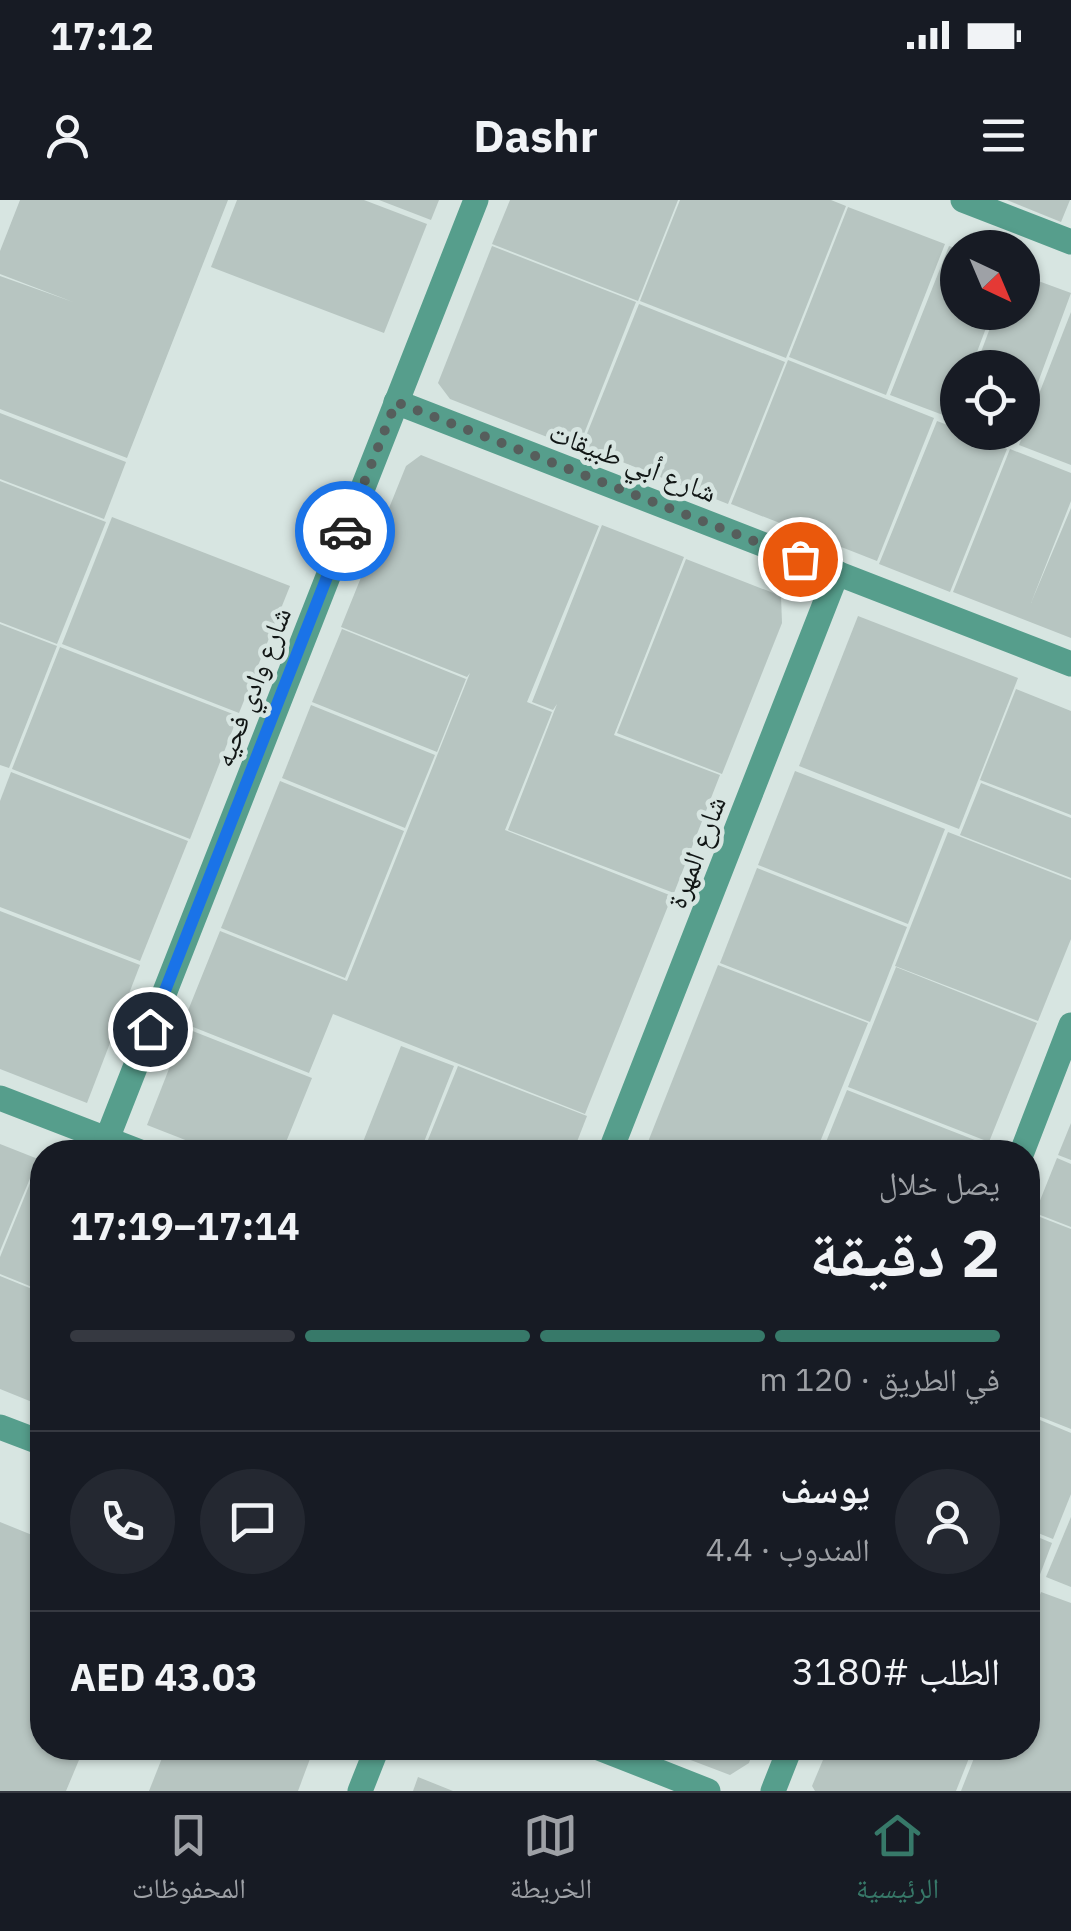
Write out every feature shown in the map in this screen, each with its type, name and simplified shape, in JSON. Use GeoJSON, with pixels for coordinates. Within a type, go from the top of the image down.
{"type":"FeatureCollection","features":[{"type":"Feature","properties":{"kind":"street","name":"شارع وادي فحيه"},"geometry":{"type":"LineString","coordinates":[[106,1139],[476,200]]}},
{"type":"Feature","properties":{"kind":"street"},"geometry":{"type":"LineString","coordinates":[[963,200],[1071,242]]}},
{"type":"Feature","properties":{"kind":"street","name":"شارع أبي طبيقات"},"geometry":{"type":"LineString","coordinates":[[396,402],[1071,664]]}},
{"type":"Feature","properties":{"kind":"street","name":"شارع المهرة"},"geometry":{"type":"LineString","coordinates":[[615,1140],[837,573]]}},
{"type":"Feature","properties":{"kind":"street"},"geometry":{"type":"LineString","coordinates":[[1027,1140],[1071,1026]]}},
{"type":"Feature","properties":{"kind":"street"},"geometry":{"type":"LineString","coordinates":[[0,1098],[106,1139]]}},
{"type":"Feature","properties":{"kind":"street"},"geometry":{"type":"LineString","coordinates":[[0,1427],[30,1438]]}},
{"type":"Feature","properties":{"kind":"street"},"geometry":{"type":"LineString","coordinates":[[360,1791],[372,1760]]}},
{"type":"Feature","properties":{"kind":"street"},"geometry":{"type":"LineString","coordinates":[[629,1760],[708,1791]]}},
{"type":"Feature","properties":{"kind":"street"},"geometry":{"type":"LineString","coordinates":[[773,1791],[785,1760]]}},
{"type":"Feature","properties":{"kind":"building"},"geometry":{"type":"Polygon","coordinates":[[[20,200],[228,200],[127,458],[0,409],[0,276],[73,302],[0,274],[0,251],[20,200]]]}},
{"type":"Feature","properties":{"kind":"building"},"geometry":{"type":"Polygon","coordinates":[[[237,200],[364,200],[427,224],[384,333],[211,267],[237,200]]]}},
{"type":"Feature","properties":{"kind":"building"},"geometry":{"type":"Polygon","coordinates":[[[379,200],[439,200],[431,220],[379,200]]]}},
{"type":"Feature","properties":{"kind":"building"},"geometry":{"type":"Polygon","coordinates":[[[510,200],[678,200],[638,301],[492,244],[510,200]]]}},
{"type":"Feature","properties":{"kind":"building"},"geometry":{"type":"Polygon","coordinates":[[[680,200],[831,200],[846,206],[786,358],[640,301],[680,200]]]}},
{"type":"Feature","properties":{"kind":"building"},"geometry":{"type":"Polygon","coordinates":[[[1007,200],[1070,200],[1061,222],[1007,200]]]}},
{"type":"Feature","properties":{"kind":"building"},"geometry":{"type":"Polygon","coordinates":[[[848,207],[940,242],[940,257],[886,395],[789,357],[848,207]]]}},
{"type":"Feature","properties":{"kind":"building"},"geometry":{"type":"Polygon","coordinates":[[[492,246],[636,302],[578,449],[450,399],[438,383],[492,246]]]}},
{"type":"Feature","properties":{"kind":"building"},"geometry":{"type":"Polygon","coordinates":[[[940,269],[940,330],[985,330],[978,350],[940,350],[940,414],[890,395],[940,269]]]}},
{"type":"Feature","properties":{"kind":"building"},"geometry":{"type":"Polygon","coordinates":[[[1040,282],[1071,293],[1040,377],[1040,350],[982,350],[989,330],[1040,330],[1040,282]]]}},
{"type":"Feature","properties":{"kind":"building"},"geometry":{"type":"Polygon","coordinates":[[[639,304],[785,362],[728,504],[582,446],[639,304]]]}},
{"type":"Feature","properties":{"kind":"building"},"geometry":{"type":"Polygon","coordinates":[[[1071,312],[1071,465],[1032,450],[1040,450],[1040,391],[1071,312]]]}},
{"type":"Feature","properties":{"kind":"building"},"geometry":{"type":"Polygon","coordinates":[[[788,360],[934,418],[877,561],[731,504],[788,360]]]}},
{"type":"Feature","properties":{"kind":"building"},"geometry":{"type":"Polygon","coordinates":[[[0,413],[126,462],[104,519],[0,479],[0,413]]]}},
{"type":"Feature","properties":{"kind":"building"},"geometry":{"type":"Polygon","coordinates":[[[937,421],[940,450],[1007,450],[950,592],[879,564],[937,421]]]}},
{"type":"Feature","properties":{"kind":"building"},"geometry":{"type":"Polygon","coordinates":[[[1010,450],[1071,473],[1071,501],[1031,603],[1071,508],[1071,638],[953,592],[1010,450]]]}},
{"type":"Feature","properties":{"kind":"building"},"geometry":{"type":"Polygon","coordinates":[[[421,455],[599,526],[527,702],[552,712],[505,830],[672,896],[585,1114],[333,1014],[309,1073],[183,1023],[220,931],[347,981],[470,673],[467,677],[341,627],[406,466],[421,455]]]}},
{"type":"Feature","properties":{"kind":"building"},"geometry":{"type":"Polygon","coordinates":[[[0,481],[106,522],[57,644],[0,622],[0,481]]]}},
{"type":"Feature","properties":{"kind":"building"},"geometry":{"type":"Polygon","coordinates":[[[112,517],[290,586],[239,713],[62,644],[112,517]]]}},
{"type":"Feature","properties":{"kind":"building"},"geometry":{"type":"Polygon","coordinates":[[[602,525],[684,557],[614,735],[720,775],[674,893],[508,830],[557,704],[553,710],[532,702],[602,525]]]}},
{"type":"Feature","properties":{"kind":"building"},"geometry":{"type":"Polygon","coordinates":[[[686,559],[781,596],[782,623],[722,774],[617,733],[686,559]]]}},
{"type":"Feature","properties":{"kind":"building"},"geometry":{"type":"Polygon","coordinates":[[[858,616],[1018,678],[959,829],[799,766],[858,616]]]}},
{"type":"Feature","properties":{"kind":"building"},"geometry":{"type":"Polygon","coordinates":[[[0,624],[57,646],[9,768],[0,765],[0,624]]]}},
{"type":"Feature","properties":{"kind":"building"},"geometry":{"type":"Polygon","coordinates":[[[342,629],[466,679],[437,752],[312,702],[342,629]]]}},
{"type":"Feature","properties":{"kind":"building"},"geometry":{"type":"Polygon","coordinates":[[[60,647],[238,716],[190,839],[12,769],[60,647]]]}},
{"type":"Feature","properties":{"kind":"building"},"geometry":{"type":"Polygon","coordinates":[[[1016,689],[1071,711],[1071,815],[980,780],[1016,689]]]}},
{"type":"Feature","properties":{"kind":"building"},"geometry":{"type":"Polygon","coordinates":[[[311,705],[435,755],[405,828],[282,778],[311,705]]]}},
{"type":"Feature","properties":{"kind":"building"},"geometry":{"type":"Polygon","coordinates":[[[795,771],[945,829],[908,924],[758,865],[795,771]]]}},
{"type":"Feature","properties":{"kind":"building"},"geometry":{"type":"Polygon","coordinates":[[[11,772],[188,841],[140,961],[0,907],[0,801],[11,772]]]}},
{"type":"Feature","properties":{"kind":"building"},"geometry":{"type":"Polygon","coordinates":[[[280,781],[404,831],[345,978],[221,928],[280,781]]]}},
{"type":"Feature","properties":{"kind":"building"},"geometry":{"type":"Polygon","coordinates":[[[981,783],[1071,818],[1071,878],[960,835],[981,783]]]}},
{"type":"Feature","properties":{"kind":"building"},"geometry":{"type":"Polygon","coordinates":[[[948,832],[1071,880],[1071,939],[1038,1021],[895,966],[948,832]]]}},
{"type":"Feature","properties":{"kind":"building"},"geometry":{"type":"Polygon","coordinates":[[[757,868],[907,927],[870,1022],[720,963],[757,868]]]}},
{"type":"Feature","properties":{"kind":"building"},"geometry":{"type":"Polygon","coordinates":[[[0,911],[140,965],[87,1103],[0,1069],[0,911]]]}},
{"type":"Feature","properties":{"kind":"building"},"geometry":{"type":"Polygon","coordinates":[[[718,965],[868,1023],[821,1140],[649,1140],[718,965]]]}},
{"type":"Feature","properties":{"kind":"building"},"geometry":{"type":"Polygon","coordinates":[[[896,967],[1037,1023],[990,1140],[848,1087],[896,967]]]}},
{"type":"Feature","properties":{"kind":"building"},"geometry":{"type":"Polygon","coordinates":[[[185,1028],[312,1078],[287,1140],[185,1140],[147,1125],[185,1028]]]}},
{"type":"Feature","properties":{"kind":"building"},"geometry":{"type":"Polygon","coordinates":[[[401,1046],[454,1066],[425,1140],[364,1140],[401,1046]]]}},
{"type":"Feature","properties":{"kind":"building"},"geometry":{"type":"Polygon","coordinates":[[[458,1066],[587,1116],[578,1140],[428,1140],[458,1066]]]}},
{"type":"Feature","properties":{"kind":"building"},"geometry":{"type":"Polygon","coordinates":[[[847,1090],[975,1140],[827,1140],[847,1090]]]}},
{"type":"Feature","properties":{"kind":"building"},"geometry":{"type":"Polygon","coordinates":[[[1071,1123],[1071,1160],[1058,1155],[1071,1123]]]}},
{"type":"Feature","properties":{"kind":"building"},"geometry":{"type":"Polygon","coordinates":[[[0,1144],[30,1156],[30,1178],[0,1251],[0,1144]]]}},
{"type":"Feature","properties":{"kind":"building"},"geometry":{"type":"Polygon","coordinates":[[[1057,1158],[1071,1164],[1071,1227],[1040,1215],[1040,1200],[1057,1158]]]}},
{"type":"Feature","properties":{"kind":"building"},"geometry":{"type":"Polygon","coordinates":[[[30,1183],[30,1286],[0,1274],[0,1257],[30,1183]]]}},
{"type":"Feature","properties":{"kind":"building"},"geometry":{"type":"Polygon","coordinates":[[[1040,1217],[1071,1229],[1071,1429],[1040,1417],[1040,1217]]]}},
{"type":"Feature","properties":{"kind":"building"},"geometry":{"type":"Polygon","coordinates":[[[0,1276],[30,1288],[30,1401],[0,1389],[0,1276]]]}},
{"type":"Feature","properties":{"kind":"building"},"geometry":{"type":"Polygon","coordinates":[[[1040,1420],[1071,1433],[1071,1494],[1053,1539],[1040,1534],[1040,1420]]]}},
{"type":"Feature","properties":{"kind":"building"},"geometry":{"type":"Polygon","coordinates":[[[1071,1517],[1071,1587],[1046,1577],[1071,1517]]]}},
{"type":"Feature","properties":{"kind":"building"},"geometry":{"type":"Polygon","coordinates":[[[0,1522],[30,1534],[30,1760],[79,1760],[66,1791],[0,1791],[0,1522]]]}},
{"type":"Feature","properties":{"kind":"building"},"geometry":{"type":"Polygon","coordinates":[[[1040,1538],[1052,1543],[1040,1574],[1040,1538]]]}},
{"type":"Feature","properties":{"kind":"building"},"geometry":{"type":"Polygon","coordinates":[[[1040,1595],[1071,1603],[1071,1791],[961,1791],[973,1760],[1040,1760],[1040,1595]]]}},
{"type":"Feature","properties":{"kind":"building"},"geometry":{"type":"Polygon","coordinates":[[[161,1760],[310,1760],[298,1791],[149,1791],[161,1760]]]}},
{"type":"Feature","properties":{"kind":"building"},"geometry":{"type":"Polygon","coordinates":[[[691,1760],[750,1760],[730,1775],[691,1760]]]}},
{"type":"Feature","properties":{"kind":"building"},"geometry":{"type":"Polygon","coordinates":[[[823,1760],[968,1760],[956,1791],[815,1791],[812,1786],[823,1760]]]}},
{"type":"Feature","properties":{"kind":"building"},"geometry":{"type":"Polygon","coordinates":[[[418,1777],[453,1791],[413,1791],[418,1777]]]}},
{"type":"Feature","properties":{"kind":"way so far"},"geometry":{"type":"LineString","coordinates":[[345,531],[396,402],[800,559]]}},
{"type":"Feature","properties":{"kind":"route"},"geometry":{"type":"LineString","coordinates":[[150,1029],[345,531]]}}]}
